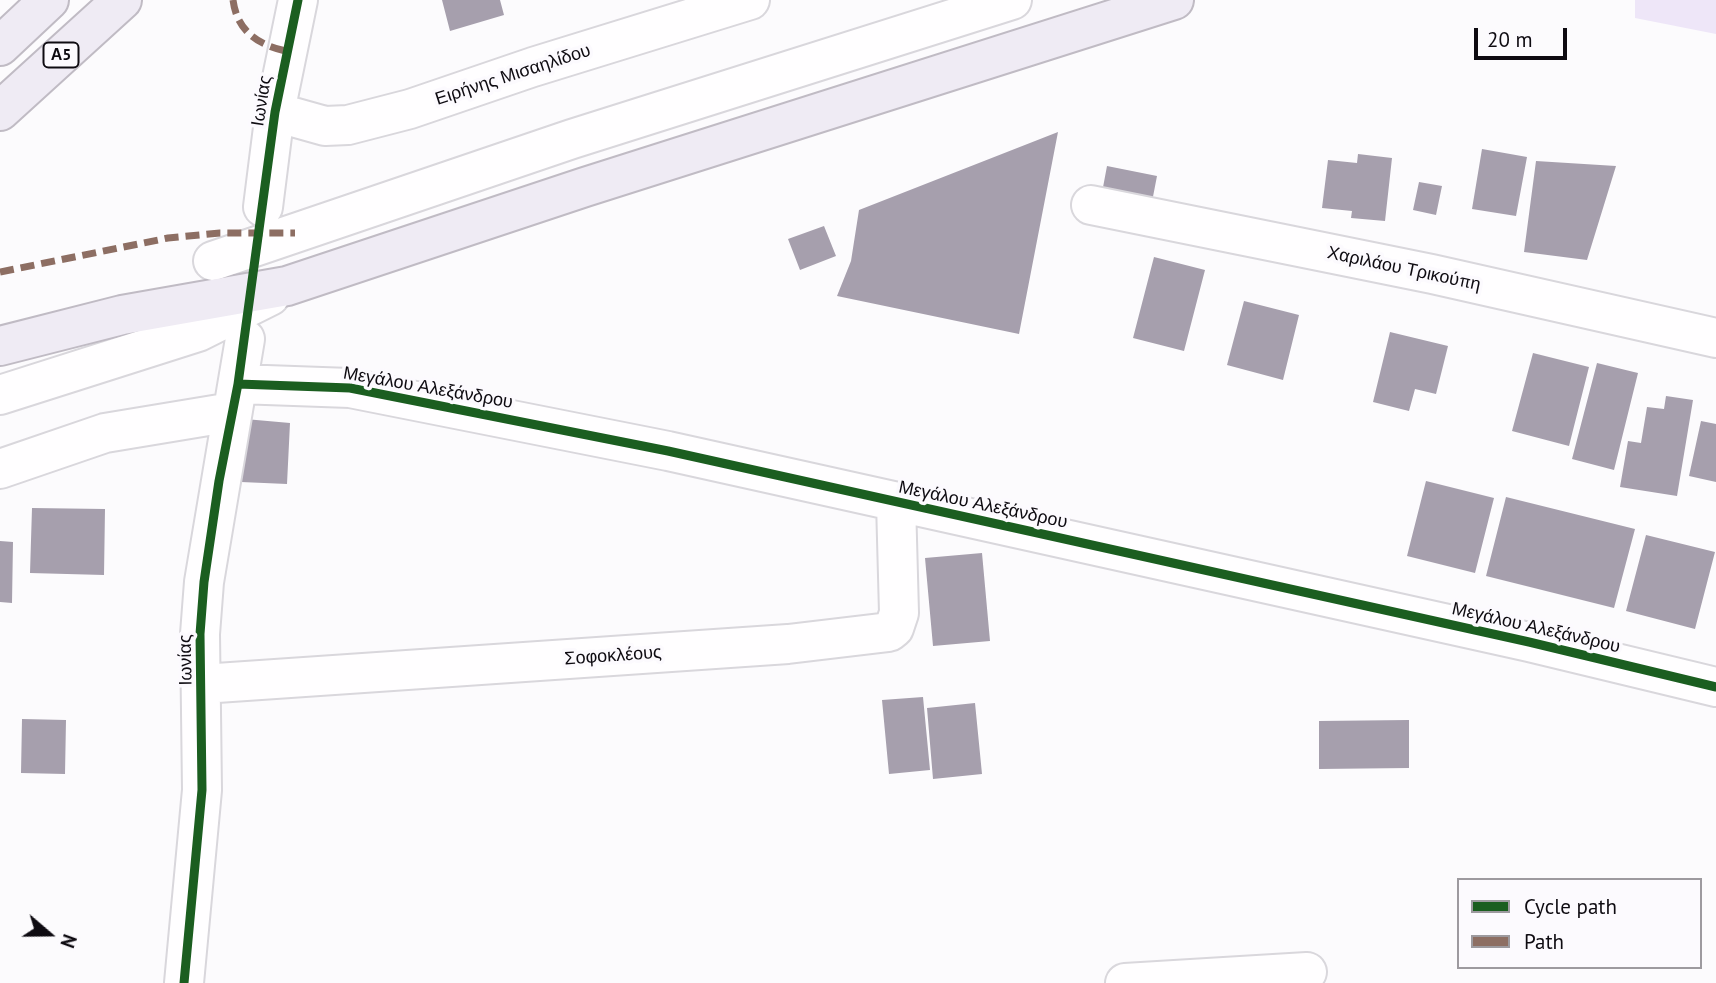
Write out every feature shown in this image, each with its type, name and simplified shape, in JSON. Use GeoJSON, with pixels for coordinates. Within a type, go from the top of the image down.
{"type":"FeatureCollection","features":[{"type":"Feature","properties":{"kind":"highway"},"geometry":{"type":"LineString","coordinates":[[0,46],[50,0]]}},
{"type":"Feature","properties":{"kind":"highway","name":"Α5"},"geometry":{"type":"LineString","coordinates":[[0,111],[122,0]]}},
{"type":"Feature","properties":{"kind":"highway"},"geometry":{"type":"LineString","coordinates":[[0,346],[122,315],[287,286],[585,187],[1174,0]]}},
{"type":"Feature","properties":{"kind":"street","name":"Ιωνίας"},"geometry":{"type":"LineString","coordinates":[[263,207],[275,113],[298,0]]}},
{"type":"Feature","properties":{"kind":"street","name":"Ειρήνης Μισαηλίδου"},"geometry":{"type":"LineString","coordinates":[[275,113],[325,126],[348,125],[402,111],[533,66],[750,0]]}},
{"type":"Feature","properties":{"kind":"street"},"geometry":{"type":"LineString","coordinates":[[213,261],[572,139],[1012,0]]}},
{"type":"Feature","properties":{"kind":"street","name":"Χαριλάου Τρικούπη"},"geometry":{"type":"LineString","coordinates":[[1091,205],[1432,274],[1716,338]]}},
{"type":"Feature","properties":{"kind":"street"},"geometry":{"type":"LineString","coordinates":[[0,395],[198,332],[287,286]]}},
{"type":"Feature","properties":{"kind":"street","name":"Ιωνίας"},"geometry":{"type":"LineString","coordinates":[[184,983],[199,851],[202,684],[200,634],[204,582],[245,339]]}},
{"type":"Feature","properties":{"kind":"street","name":"Μεγάλου Αλεξάνδρου"},"geometry":{"type":"LineString","coordinates":[[0,469],[105,433],[235,398],[331,386],[668,451],[1490,633],[1716,687]]}},
{"type":"Feature","properties":{"kind":"street","name":"Σοφοκλέους"},"geometry":{"type":"LineString","coordinates":[[202,684],[874,636],[894,628],[900,613],[896,502]]}},
{"type":"Feature","properties":{"kind":"street"},"geometry":{"type":"LineString","coordinates":[[1125,983],[1307,972]]}},
{"type":"Feature","properties":{"kind":"shaded area"},"geometry":{"type":"Polygon","coordinates":[[[1635,0],[1716,0],[1716,34],[1635,18],[1635,0]]]}},
{"type":"Feature","properties":{"kind":"building"},"geometry":{"type":"Polygon","coordinates":[[[442,0],[500,0],[504,15],[450,31],[442,0]]]}},
{"type":"Feature","properties":{"kind":"building"},"geometry":{"type":"Polygon","coordinates":[[[1058,132],[1019,334],[837,296],[851,261],[859,210],[1058,132]]]}},
{"type":"Feature","properties":{"kind":"building"},"geometry":{"type":"Polygon","coordinates":[[[1482,149],[1527,157],[1516,216],[1472,209],[1482,149]]]}},
{"type":"Feature","properties":{"kind":"building"},"geometry":{"type":"Polygon","coordinates":[[[1358,154],[1392,158],[1385,221],[1351,218],[1352,211],[1322,208],[1328,160],[1357,163],[1358,154]]]}},
{"type":"Feature","properties":{"kind":"building"},"geometry":{"type":"Polygon","coordinates":[[[1536,161],[1616,166],[1587,260],[1524,252],[1536,161]]]}},
{"type":"Feature","properties":{"kind":"building"},"geometry":{"type":"Polygon","coordinates":[[[1107,166],[1157,176],[1151,207],[1101,198],[1107,166]]]}},
{"type":"Feature","properties":{"kind":"building"},"geometry":{"type":"Polygon","coordinates":[[[1419,182],[1442,186],[1436,215],[1413,210],[1419,182]]]}},
{"type":"Feature","properties":{"kind":"building"},"geometry":{"type":"Polygon","coordinates":[[[824,226],[836,256],[800,270],[788,239],[824,226]]]}},
{"type":"Feature","properties":{"kind":"building"},"geometry":{"type":"Polygon","coordinates":[[[1154,257],[1205,270],[1184,351],[1133,338],[1154,257]]]}},
{"type":"Feature","properties":{"kind":"building"},"geometry":{"type":"Polygon","coordinates":[[[1244,301],[1299,315],[1283,380],[1227,365],[1244,301]]]}},
{"type":"Feature","properties":{"kind":"building"},"geometry":{"type":"Polygon","coordinates":[[[1390,332],[1448,346],[1436,394],[1415,389],[1409,411],[1373,402],[1390,332]]]}},
{"type":"Feature","properties":{"kind":"building"},"geometry":{"type":"Polygon","coordinates":[[[1533,353],[1589,367],[1569,446],[1512,431],[1533,353]]]}},
{"type":"Feature","properties":{"kind":"building"},"geometry":{"type":"Polygon","coordinates":[[[1597,363],[1638,373],[1614,470],[1572,459],[1597,363]]]}},
{"type":"Feature","properties":{"kind":"building"},"geometry":{"type":"Polygon","coordinates":[[[1666,396],[1693,400],[1677,496],[1620,487],[1628,441],[1641,443],[1647,407],[1664,409],[1666,396]]]}},
{"type":"Feature","properties":{"kind":"building"},"geometry":{"type":"Polygon","coordinates":[[[245,419],[290,423],[287,484],[241,482],[245,419]]]}},
{"type":"Feature","properties":{"kind":"building"},"geometry":{"type":"Polygon","coordinates":[[[1701,421],[1716,424],[1716,482],[1689,476],[1701,421]]]}},
{"type":"Feature","properties":{"kind":"building"},"geometry":{"type":"Polygon","coordinates":[[[1426,481],[1494,498],[1475,573],[1407,556],[1426,481]]]}},
{"type":"Feature","properties":{"kind":"building"},"geometry":{"type":"Polygon","coordinates":[[[1506,497],[1635,529],[1614,608],[1486,576],[1506,497]]]}},
{"type":"Feature","properties":{"kind":"building"},"geometry":{"type":"Polygon","coordinates":[[[32,508],[105,509],[104,575],[30,573],[32,508]]]}},
{"type":"Feature","properties":{"kind":"building"},"geometry":{"type":"Polygon","coordinates":[[[1646,535],[1715,552],[1695,629],[1626,611],[1646,535]]]}},
{"type":"Feature","properties":{"kind":"building"},"geometry":{"type":"Polygon","coordinates":[[[0,541],[13,542],[12,603],[0,602],[0,541]]]}},
{"type":"Feature","properties":{"kind":"building"},"geometry":{"type":"Polygon","coordinates":[[[982,553],[990,641],[933,646],[925,558],[982,553]]]}},
{"type":"Feature","properties":{"kind":"building"},"geometry":{"type":"Polygon","coordinates":[[[923,697],[930,770],[889,774],[882,700],[923,697]]]}},
{"type":"Feature","properties":{"kind":"building"},"geometry":{"type":"Polygon","coordinates":[[[975,703],[982,774],[933,779],[927,708],[975,703]]]}},
{"type":"Feature","properties":{"kind":"building"},"geometry":{"type":"Polygon","coordinates":[[[22,719],[66,720],[65,774],[21,773],[22,719]]]}},
{"type":"Feature","properties":{"kind":"building"},"geometry":{"type":"Polygon","coordinates":[[[1409,720],[1409,768],[1319,769],[1319,721],[1409,720]]]}},
{"type":"Feature","properties":{"kind":"marked path"},"geometry":{"type":"LineString","coordinates":[[233,0],[239,20],[250,35],[266,45],[286,51]]}},
{"type":"Feature","properties":{"kind":"marked path"},"geometry":{"type":"LineString","coordinates":[[0,272],[168,238],[220,233],[295,233]]}},
{"type":"Feature","properties":{"kind":"cycle path"},"geometry":{"type":"LineString","coordinates":[[184,983],[202,790],[200,634],[204,582],[219,481],[238,384],[275,112],[298,0]]}},
{"type":"Feature","properties":{"kind":"cycle path"},"geometry":{"type":"LineString","coordinates":[[238,384],[350,388],[668,451],[1529,642],[1716,687]]}}]}
